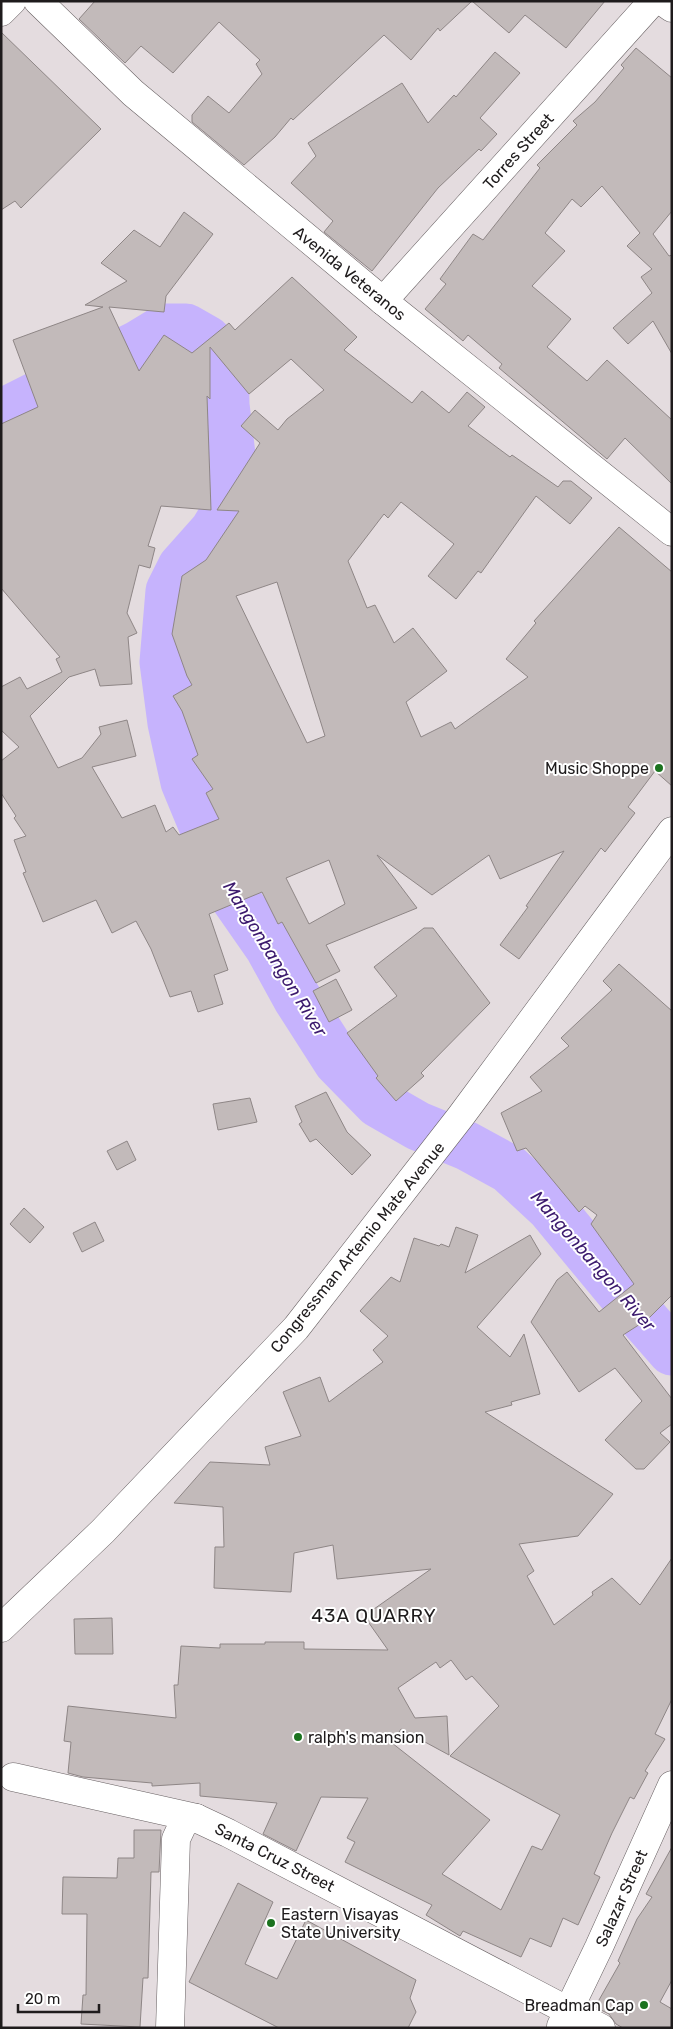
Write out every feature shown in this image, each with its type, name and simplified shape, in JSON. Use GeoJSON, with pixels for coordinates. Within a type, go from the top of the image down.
{"type":"FeatureCollection","features":[{"type":"Feature","properties":{"kind":"main road"},"geometry":{"type":"LineString","coordinates":[[1,12],[12,1]]}},
{"type":"Feature","properties":{"kind":"main road","name":"Avenida Veteranos"},"geometry":{"type":"LineString","coordinates":[[38,1],[133,93],[383,301],[672,532]]}},
{"type":"Feature","properties":{"kind":"main road","name":"Torres Street"},"geometry":{"type":"LineString","coordinates":[[383,301],[652,1]]}},
{"type":"Feature","properties":{"kind":"main road"},"geometry":{"type":"LineString","coordinates":[[662,1],[672,8]]}},
{"type":"Feature","properties":{"kind":"main road","name":"Congressman Artemio Mate Avenue"},"geometry":{"type":"LineString","coordinates":[[1,1628],[103,1531],[296,1328],[461,1116],[672,831]]}},
{"type":"Feature","properties":{"kind":"main road"},"geometry":{"type":"LineString","coordinates":[[13,1777],[196,1818]]}},
{"type":"Feature","properties":{"kind":"main road","name":"Salazar Street"},"geometry":{"type":"LineString","coordinates":[[564,2019],[672,1785]]}},
{"type":"Feature","properties":{"kind":"main road","name":"Santa Cruz Street"},"geometry":{"type":"LineString","coordinates":[[170,2028],[176,1839],[184,1822],[196,1818],[245,1842],[564,2019],[601,2028]]}},
{"type":"Feature","properties":{"kind":"building"},"geometry":{"type":"Polygon","coordinates":[[[95,1],[472,1],[440,31],[438,28],[411,60],[384,35],[293,120],[291,118],[275,137],[244,165],[192,122],[192,115],[208,96],[229,113],[262,74],[256,64],[260,60],[219,22],[173,73],[141,46],[125,63],[79,19],[95,1]]]}},
{"type":"Feature","properties":{"kind":"building"},"geometry":{"type":"Polygon","coordinates":[[[472,1],[605,1],[566,48],[525,15],[509,33],[472,1]]]}},
{"type":"Feature","properties":{"kind":"building"},"geometry":{"type":"Polygon","coordinates":[[[1,32],[101,129],[21,208],[15,201],[1,210],[1,32]]]}},
{"type":"Feature","properties":{"kind":"building"},"geometry":{"type":"Polygon","coordinates":[[[636,48],[672,78],[672,211],[653,234],[669,256],[672,255],[672,354],[653,321],[628,344],[613,328],[652,293],[641,277],[652,269],[627,246],[640,233],[602,186],[581,207],[572,199],[545,233],[565,251],[532,286],[571,319],[547,347],[587,381],[607,360],[672,420],[672,484],[625,438],[607,459],[499,368],[502,364],[468,335],[463,341],[425,309],[446,284],[440,279],[473,234],[483,240],[540,168],[537,165],[577,125],[573,121],[595,102],[624,68],[621,65],[636,48]]]}},
{"type":"Feature","properties":{"kind":"building"},"geometry":{"type":"Polygon","coordinates":[[[495,52],[520,73],[480,118],[497,134],[481,151],[479,149],[438,188],[372,271],[324,232],[333,221],[291,183],[316,156],[308,143],[402,83],[428,123],[454,95],[456,97],[495,52]]]}},
{"type":"Feature","properties":{"kind":"building"},"geometry":{"type":"Polygon","coordinates":[[[184,212],[213,234],[166,296],[164,312],[109,307],[139,371],[164,335],[192,353],[229,323],[235,330],[292,277],[357,337],[344,350],[412,403],[422,391],[449,413],[467,392],[485,407],[468,426],[510,457],[512,455],[558,487],[563,481],[571,481],[592,498],[570,524],[536,496],[481,573],[478,571],[456,599],[428,576],[454,544],[401,502],[388,518],[384,514],[348,561],[367,608],[375,605],[394,643],[413,628],[447,671],[406,702],[421,737],[451,722],[455,729],[528,677],[506,659],[536,623],[534,621],[619,527],[672,572],[672,786],[655,771],[628,807],[635,813],[605,852],[601,848],[519,959],[500,945],[528,907],[526,906],[564,851],[500,879],[489,855],[432,895],[377,855],[417,908],[326,945],[340,971],[316,983],[282,922],[278,924],[262,892],[209,914],[228,970],[214,975],[223,1004],[198,1012],[191,991],[170,997],[151,949],[136,921],[112,933],[96,900],[43,922],[23,873],[26,872],[14,840],[26,836],[1,793],[1,761],[19,747],[1,730],[1,687],[20,677],[27,689],[62,672],[56,659],[60,657],[1,588],[1,424],[38,407],[13,340],[103,307],[85,305],[127,281],[101,263],[134,230],[160,247],[184,212]],[[210,347],[210,399],[207,396],[211,510],[161,506],[148,546],[155,548],[150,568],[139,565],[127,613],[137,633],[128,637],[132,684],[100,686],[95,669],[69,677],[30,716],[58,768],[82,758],[101,734],[99,727],[127,720],[136,756],[92,767],[122,818],[155,805],[166,832],[173,827],[179,835],[219,819],[206,793],[213,789],[192,759],[198,755],[182,711],[173,696],[192,685],[172,634],[182,576],[206,560],[239,511],[217,510],[260,443],[241,426],[255,410],[278,430],[287,419],[324,390],[291,359],[249,394],[210,347]],[[277,582],[236,596],[307,743],[325,736],[277,582]],[[329,860],[286,878],[309,924],[345,904],[329,860]]]}},
{"type":"Feature","properties":{"kind":"building"},"geometry":{"type":"Polygon","coordinates":[[[424,928],[433,928],[490,1003],[421,1073],[424,1076],[396,1101],[376,1078],[378,1076],[347,1033],[397,996],[374,967],[424,928]]]}},
{"type":"Feature","properties":{"kind":"building"},"geometry":{"type":"Polygon","coordinates":[[[619,964],[672,1011],[672,1295],[648,1319],[623,1335],[672,1399],[672,1424],[660,1433],[670,1442],[644,1469],[636,1469],[605,1440],[642,1401],[615,1368],[579,1392],[531,1322],[557,1280],[567,1272],[599,1312],[634,1284],[591,1224],[597,1215],[585,1206],[579,1212],[526,1148],[517,1151],[501,1113],[542,1091],[530,1077],[569,1046],[561,1038],[612,990],[603,981],[619,964]]]}},
{"type":"Feature","properties":{"kind":"building"},"geometry":{"type":"Polygon","coordinates":[[[336,979],[352,1010],[329,1022],[313,991],[336,979]]]}},
{"type":"Feature","properties":{"kind":"building"},"geometry":{"type":"Polygon","coordinates":[[[326,1092],[347,1132],[371,1155],[352,1175],[316,1139],[310,1142],[299,1124],[302,1122],[295,1106],[326,1092]]]}},
{"type":"Feature","properties":{"kind":"building"},"geometry":{"type":"Polygon","coordinates":[[[250,1098],[257,1122],[218,1130],[213,1104],[250,1098]]]}},
{"type":"Feature","properties":{"kind":"building"},"geometry":{"type":"Polygon","coordinates":[[[127,1141],[136,1160],[117,1170],[107,1151],[127,1141]]]}},
{"type":"Feature","properties":{"kind":"building"},"geometry":{"type":"Polygon","coordinates":[[[24,1208],[44,1227],[30,1243],[10,1224],[24,1208]]]}},
{"type":"Feature","properties":{"kind":"building"},"geometry":{"type":"Polygon","coordinates":[[[95,1222],[104,1241],[82,1252],[73,1233],[95,1222]]]}},
{"type":"Feature","properties":{"kind":"building"},"geometry":{"type":"Polygon","coordinates":[[[456,1227],[478,1235],[465,1273],[530,1235],[541,1254],[477,1327],[510,1357],[524,1334],[540,1394],[511,1402],[512,1405],[485,1412],[613,1494],[578,1536],[519,1544],[534,1571],[527,1576],[554,1625],[593,1595],[592,1592],[612,1578],[640,1605],[672,1558],[672,1699],[655,1734],[665,1739],[645,1771],[648,1773],[634,1799],[630,1797],[612,1833],[594,1874],[600,1877],[578,1925],[563,1918],[551,1947],[530,1938],[521,1957],[463,1931],[460,1936],[426,1915],[432,1905],[345,1862],[355,1842],[347,1838],[368,1798],[321,1797],[296,1851],[263,1834],[277,1803],[200,1796],[200,1783],[152,1786],[152,1783],[83,1777],[68,1773],[71,1742],[64,1741],[68,1706],[176,1718],[174,1685],[178,1685],[181,1646],[220,1648],[220,1644],[304,1642],[304,1649],[388,1650],[364,1616],[431,1569],[337,1579],[333,1545],[294,1553],[291,1592],[214,1588],[215,1547],[224,1547],[223,1507],[174,1503],[210,1462],[270,1465],[265,1447],[301,1436],[283,1392],[320,1377],[329,1402],[383,1362],[373,1350],[388,1336],[360,1311],[391,1277],[400,1282],[414,1238],[439,1246],[441,1244],[449,1247],[456,1227]],[[451,1660],[440,1668],[436,1662],[398,1688],[415,1718],[447,1716],[449,1755],[401,1729],[392,1743],[490,1820],[442,1874],[501,1910],[532,1846],[542,1850],[560,1815],[450,1756],[499,1706],[472,1676],[466,1680],[451,1660]]]}},
{"type":"Feature","properties":{"kind":"building"},"geometry":{"type":"Polygon","coordinates":[[[112,1618],[113,1654],[75,1654],[74,1619],[112,1618]]]}},
{"type":"Feature","properties":{"kind":"building"},"geometry":{"type":"Polygon","coordinates":[[[134,1830],[161,1830],[159,1872],[151,1872],[148,1978],[143,1978],[140,2027],[81,2024],[83,1995],[86,1995],[87,1914],[62,1914],[63,1877],[117,1878],[118,1858],[134,1858],[134,1830]]]}},
{"type":"Feature","properties":{"kind":"building"},"geometry":{"type":"Polygon","coordinates":[[[672,1847],[672,1980],[660,2002],[672,2009],[672,2028],[623,2028],[616,2024],[609,2014],[595,2007],[620,1963],[618,1961],[637,1919],[652,1897],[646,1894],[672,1847]]]}},
{"type":"Feature","properties":{"kind":"building"},"geometry":{"type":"Polygon","coordinates":[[[238,1883],[273,1902],[245,1964],[277,1979],[306,1920],[416,1980],[410,1998],[416,2012],[408,2028],[279,2028],[189,1982],[238,1883]]]}},
{"type":"Feature","properties":{"kind":"waterway","name":"Mangonbangon River"},"geometry":{"type":"LineString","coordinates":[[1,414],[138,345],[166,328],[186,328],[207,340],[224,359],[225,405],[231,455],[229,506],[214,531],[182,567],[170,591],[164,662],[172,723],[185,782],[230,891],[269,947],[297,998],[338,1062],[378,1103],[418,1126],[467,1146],[509,1169],[550,1207],[672,1351]]}},
{"type":"Feature","properties":{"kind":"place","name":"Music Shoppe"},"geometry":{"type":"Point","coordinates":[659,768]}},
{"type":"Feature","properties":{"kind":"place","name":"ralph's mansion"},"geometry":{"type":"Point","coordinates":[298,1737]}},
{"type":"Feature","properties":{"kind":"place","name":"Eastern Visayas State University"},"geometry":{"type":"Point","coordinates":[271,1923]}},
{"type":"Feature","properties":{"kind":"place","name":"Breadman Cap"},"geometry":{"type":"Point","coordinates":[644,2005]}},
{"type":"Feature","properties":{"kind":"district","name":"43A QUARRY"},"geometry":{"type":"Point","coordinates":[374,1615]}}]}
